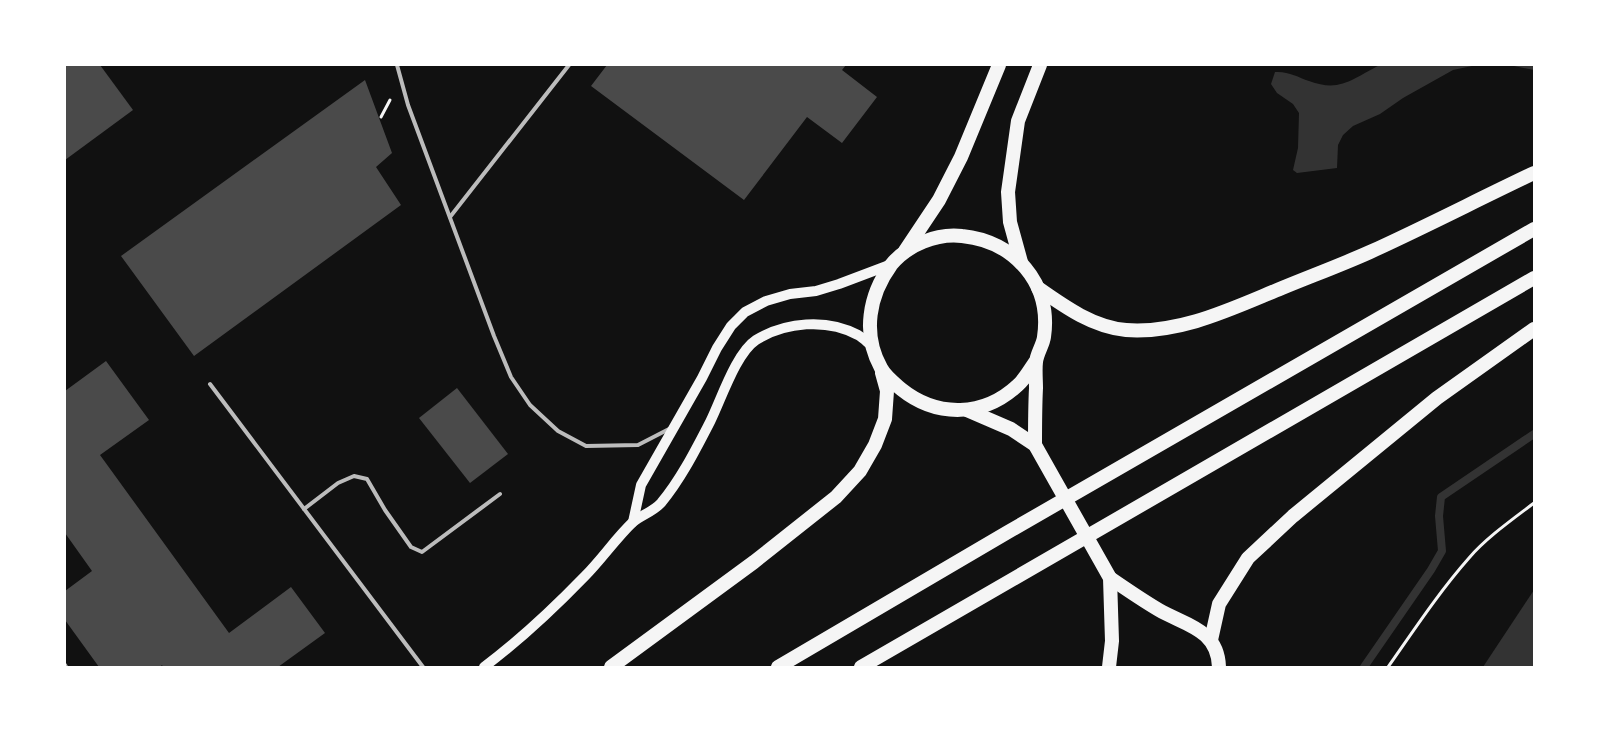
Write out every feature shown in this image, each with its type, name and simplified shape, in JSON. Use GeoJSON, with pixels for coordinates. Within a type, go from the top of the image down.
{"type":"FeatureCollection","features":[{"type":"Feature","properties":{"kind":"highway"},"geometry":{"type":"LineString","coordinates":[[905,252],[938,200],[961,157],[999,65]]}},
{"type":"Feature","properties":{"kind":"highway"},"geometry":{"type":"LineString","coordinates":[[1021,262],[1010,222],[1008,192],[1018,121],[1040,65]]}},
{"type":"Feature","properties":{"kind":"highway"},"geometry":{"type":"LineString","coordinates":[[1038,288],[1072,311],[1098,324],[1125,330],[1151,330],[1180,325],[1214,315],[1370,252],[1534,173]]}},
{"type":"Feature","properties":{"kind":"highway"},"geometry":{"type":"LineString","coordinates":[[778,667],[1008,532],[1534,230]]}},
{"type":"Feature","properties":{"kind":"highway"},"geometry":{"type":"LineString","coordinates":[[612,667],[754,562],[836,498],[860,471],[875,445],[885,419],[887,391],[872,346],[870,317],[876,289],[892,264],[905,252],[927,240],[952,235],[977,238],[1001,247],[1021,262],[1031,275],[1038,288],[1044,312],[1044,338],[1036,361],[1019,385],[995,402],[967,410],[940,409],[914,400],[881,369]]}},
{"type":"Feature","properties":{"kind":"highway"},"geometry":{"type":"LineString","coordinates":[[861,667],[1534,278]]}},
{"type":"Feature","properties":{"kind":"highway"},"geometry":{"type":"LineString","coordinates":[[1211,640],[1219,604],[1248,558],[1293,516],[1437,398],[1534,330]]}},
{"type":"Feature","properties":{"kind":"highway"},"geometry":{"type":"LineString","coordinates":[[1034,445],[1036,361]]}},
{"type":"Feature","properties":{"kind":"highway"},"geometry":{"type":"LineString","coordinates":[[967,410],[1011,429],[1034,445],[1110,578],[1160,611],[1192,625],[1211,640],[1219,658],[1219,667]]}},
{"type":"Feature","properties":{"kind":"highway"},"geometry":{"type":"LineString","coordinates":[[1108,667],[1112,641],[1110,578]]}},
{"type":"Feature","properties":{"kind":"main road"},"geometry":{"type":"LineString","coordinates":[[634,522],[641,485],[717,348],[731,326],[745,312],[766,301],[840,284],[892,264]]}},
{"type":"Feature","properties":{"kind":"main road"},"geometry":{"type":"LineString","coordinates":[[484,667],[506,651],[586,575],[634,522],[660,504],[683,470],[709,423],[743,354],[755,341],[790,327],[812,324],[837,327],[858,335],[872,346]]}},
{"type":"Feature","properties":{"kind":"lane"},"geometry":{"type":"LineString","coordinates":[[397,65],[408,105],[494,336],[511,376],[530,405],[558,431],[586,446],[638,445],[674,426]]}},
{"type":"Feature","properties":{"kind":"lane"},"geometry":{"type":"LineString","coordinates":[[398,70],[402,65]]}},
{"type":"Feature","properties":{"kind":"lane"},"geometry":{"type":"LineString","coordinates":[[450,217],[569,65]]}},
{"type":"Feature","properties":{"kind":"lane"},"geometry":{"type":"LineString","coordinates":[[210,384],[424,667]]}},
{"type":"Feature","properties":{"kind":"lane"},"geometry":{"type":"LineString","coordinates":[[304,509],[338,483],[354,476],[367,479],[410,547],[422,552],[500,494]]}},
{"type":"Feature","properties":{"kind":"path"},"geometry":{"type":"LineString","coordinates":[[1388,667],[1429,608],[1470,556],[1509,521],[1534,503]]}},
{"type":"Feature","properties":{"kind":"shaded area"},"geometry":{"type":"Polygon","coordinates":[[[1380,65],[1509,65],[1472,66],[1453,70],[1403,98],[1380,114],[1353,126],[1343,135],[1338,145],[1337,168],[1297,173],[1293,170],[1298,148],[1299,113],[1293,104],[1277,93],[1271,84],[1275,72],[1289,73],[1320,84],[1338,85],[1380,65]]]}},
{"type":"Feature","properties":{"kind":"shaded area"},"geometry":{"type":"Polygon","coordinates":[[[1509,65],[1534,65],[1534,70],[1509,65]]]}},
{"type":"Feature","properties":{"kind":"shaded area"},"geometry":{"type":"Polygon","coordinates":[[[1534,590],[1534,667],[1483,667],[1534,590]]]}},
{"type":"Feature","properties":{"kind":"building"},"geometry":{"type":"Polygon","coordinates":[[[65,65],[100,65],[133,110],[65,160],[65,65]]]}},
{"type":"Feature","properties":{"kind":"building"},"geometry":{"type":"Polygon","coordinates":[[[607,65],[846,65],[842,70],[877,97],[842,143],[807,117],[744,200],[591,86],[607,65]]]}},
{"type":"Feature","properties":{"kind":"building"},"geometry":{"type":"Polygon","coordinates":[[[365,80],[392,153],[376,167],[401,205],[194,356],[121,256],[365,80]]]}},
{"type":"Feature","properties":{"kind":"building"},"geometry":{"type":"Polygon","coordinates":[[[106,361],[149,420],[100,455],[229,633],[291,587],[325,633],[278,667],[163,667],[162,665],[160,667],[99,667],[65,620],[65,591],[92,571],[65,533],[65,391],[106,361]]]}},
{"type":"Feature","properties":{"kind":"building"},"geometry":{"type":"Polygon","coordinates":[[[457,388],[508,454],[470,483],[419,418],[457,388]]]}},
{"type":"Feature","properties":{"kind":"waterway"},"geometry":{"type":"LineString","coordinates":[[1364,667],[1442,551],[1439,516],[1441,497],[1534,434]]}}]}
